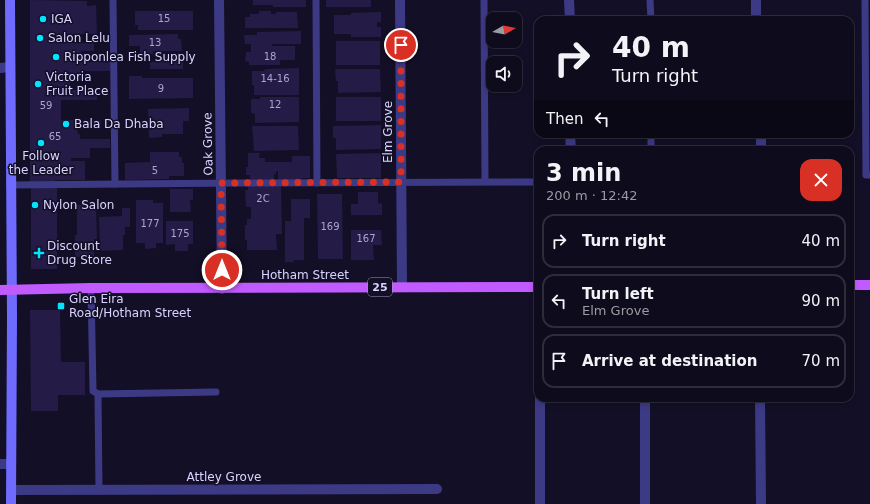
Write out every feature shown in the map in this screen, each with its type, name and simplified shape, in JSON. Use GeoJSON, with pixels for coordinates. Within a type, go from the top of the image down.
{"type":"FeatureCollection","features":[{"type":"Feature","properties":{"kind":"main road"},"geometry":{"type":"LineString","coordinates":[[10,0],[5,67],[10,185],[12,290],[11,504]]}},
{"type":"Feature","properties":{"kind":"main road"},"geometry":{"type":"LineString","coordinates":[[854,285],[870,285]]}},
{"type":"Feature","properties":{"kind":"main road","name":"Hotham Street"},"geometry":{"type":"LineString","coordinates":[[0,290],[91,288],[222,289],[534,287]]}},
{"type":"Feature","properties":{"kind":"street","name":"Oak Grove"},"geometry":{"type":"LineString","coordinates":[[219,0],[222,289]]}},
{"type":"Feature","properties":{"kind":"street","name":"Elm Grove"},"geometry":{"type":"LineString","coordinates":[[400,0],[402,287]]}},
{"type":"Feature","properties":{"kind":"street"},"geometry":{"type":"LineString","coordinates":[[569,0],[570,16]]}},
{"type":"Feature","properties":{"kind":"street"},"geometry":{"type":"LineString","coordinates":[[756,0],[756,16]]}},
{"type":"Feature","properties":{"kind":"street"},"geometry":{"type":"LineString","coordinates":[[540,402],[540,504]]}},
{"type":"Feature","properties":{"kind":"street"},"geometry":{"type":"LineString","coordinates":[[645,402],[645,504]]}},
{"type":"Feature","properties":{"kind":"street"},"geometry":{"type":"LineString","coordinates":[[760,402],[761,504]]}},
{"type":"Feature","properties":{"kind":"street"},"geometry":{"type":"LineString","coordinates":[[0,464],[11,464]]}},
{"type":"Feature","properties":{"kind":"street","name":"Attley Grove"},"geometry":{"type":"LineString","coordinates":[[11,490],[99,491],[437,489]]}},
{"type":"Feature","properties":{"kind":"lane"},"geometry":{"type":"LineString","coordinates":[[113,0],[116,184]]}},
{"type":"Feature","properties":{"kind":"lane"},"geometry":{"type":"LineString","coordinates":[[316,0],[317,182]]}},
{"type":"Feature","properties":{"kind":"lane"},"geometry":{"type":"LineString","coordinates":[[484,0],[485,181]]}},
{"type":"Feature","properties":{"kind":"lane"},"geometry":{"type":"LineString","coordinates":[[650,0],[650,16]]}},
{"type":"Feature","properties":{"kind":"lane"},"geometry":{"type":"LineString","coordinates":[[866,0],[866,175],[870,175]]}},
{"type":"Feature","properties":{"kind":"lane"},"geometry":{"type":"LineString","coordinates":[[10,185],[485,181],[534,182]]}},
{"type":"Feature","properties":{"kind":"lane"},"geometry":{"type":"LineString","coordinates":[[91,288],[93,391],[98,394],[216,392]]}},
{"type":"Feature","properties":{"kind":"lane"},"geometry":{"type":"LineString","coordinates":[[98,394],[99,491]]}},
{"type":"Feature","properties":{"kind":"building"},"geometry":{"type":"Polygon","coordinates":[[[30,0],[87,1],[87,6],[96,5],[97,34],[68,34],[68,43],[94,43],[94,51],[81,51],[81,62],[110,62],[110,71],[83,71],[83,80],[70,81],[70,90],[97,90],[97,100],[61,100],[61,120],[101,120],[101,129],[77,129],[78,134],[80,134],[80,139],[110,139],[110,148],[90,148],[90,158],[71,158],[71,161],[85,161],[85,180],[30,182],[30,0]]]}},
{"type":"Feature","properties":{"kind":"building"},"geometry":{"type":"Polygon","coordinates":[[[253,0],[306,0],[306,7],[273,7],[273,5],[253,5],[253,0]]]}},
{"type":"Feature","properties":{"kind":"building"},"geometry":{"type":"Polygon","coordinates":[[[326,0],[371,0],[371,7],[326,7],[326,0]]]}},
{"type":"Feature","properties":{"kind":"building"},"geometry":{"type":"Polygon","coordinates":[[[135,11],[193,11],[193,30],[138,30],[138,25],[135,25],[135,11]]]}},
{"type":"Feature","properties":{"kind":"building"},"geometry":{"type":"Polygon","coordinates":[[[259,11],[271,11],[271,14],[276,14],[276,12],[297,12],[298,28],[245,28],[245,17],[250,17],[250,14],[259,14],[259,11]]]}},
{"type":"Feature","properties":{"kind":"building"},"geometry":{"type":"Polygon","coordinates":[[[381,12],[381,22],[377,22],[377,27],[381,27],[381,37],[351,37],[351,34],[334,34],[334,15],[381,12]]]}},
{"type":"Feature","properties":{"kind":"building"},"geometry":{"type":"Polygon","coordinates":[[[301,31],[301,44],[272,44],[272,46],[295,46],[295,60],[280,60],[280,65],[249,65],[249,62],[245,61],[246,52],[251,52],[251,44],[245,44],[244,35],[257,35],[257,32],[301,31]]]}},
{"type":"Feature","properties":{"kind":"building"},"geometry":{"type":"Polygon","coordinates":[[[178,34],[178,39],[181,39],[182,51],[153,51],[153,54],[140,54],[140,46],[129,46],[129,35],[178,34]]]}},
{"type":"Feature","properties":{"kind":"building"},"geometry":{"type":"Polygon","coordinates":[[[336,41],[380,41],[380,65],[336,65],[336,41]]]}},
{"type":"Feature","properties":{"kind":"building"},"geometry":{"type":"Polygon","coordinates":[[[183,54],[183,69],[150,69],[150,62],[155,62],[155,58],[164,58],[163,55],[183,54]]]}},
{"type":"Feature","properties":{"kind":"building"},"geometry":{"type":"Polygon","coordinates":[[[299,68],[299,95],[254,95],[252,71],[299,68]]]}},
{"type":"Feature","properties":{"kind":"building"},"geometry":{"type":"Polygon","coordinates":[[[335,69],[380,69],[381,92],[338,93],[338,81],[336,81],[335,69]]]}},
{"type":"Feature","properties":{"kind":"building"},"geometry":{"type":"Polygon","coordinates":[[[129,76],[142,76],[142,78],[193,78],[193,98],[129,99],[129,76]]]}},
{"type":"Feature","properties":{"kind":"building"},"geometry":{"type":"Polygon","coordinates":[[[260,97],[299,97],[299,122],[255,123],[255,114],[251,113],[251,99],[260,99],[260,97]]]}},
{"type":"Feature","properties":{"kind":"building"},"geometry":{"type":"Polygon","coordinates":[[[336,97],[381,97],[381,121],[336,121],[336,97]]]}},
{"type":"Feature","properties":{"kind":"building"},"geometry":{"type":"Polygon","coordinates":[[[189,108],[189,121],[183,121],[183,134],[162,134],[162,137],[149,138],[148,109],[189,108]]]}},
{"type":"Feature","properties":{"kind":"building"},"geometry":{"type":"Polygon","coordinates":[[[381,125],[381,149],[336,150],[336,138],[333,138],[333,126],[381,125]]]}},
{"type":"Feature","properties":{"kind":"building"},"geometry":{"type":"Polygon","coordinates":[[[252,126],[298,126],[299,150],[254,151],[252,126]]]}},
{"type":"Feature","properties":{"kind":"building"},"geometry":{"type":"Polygon","coordinates":[[[150,152],[179,152],[179,157],[182,157],[182,163],[184,163],[184,176],[169,176],[169,179],[125,180],[125,163],[150,162],[150,152]]]}},
{"type":"Feature","properties":{"kind":"building"},"geometry":{"type":"Polygon","coordinates":[[[248,153],[260,153],[259,158],[265,158],[265,162],[292,162],[292,156],[310,156],[310,178],[302,178],[302,180],[278,180],[278,171],[276,171],[276,174],[274,174],[274,180],[250,181],[250,175],[246,175],[246,167],[248,167],[248,153]]]}},
{"type":"Feature","properties":{"kind":"building"},"geometry":{"type":"Polygon","coordinates":[[[381,153],[381,178],[337,178],[336,154],[381,153]]]}},
{"type":"Feature","properties":{"kind":"building"},"geometry":{"type":"Polygon","coordinates":[[[248,186],[281,186],[282,234],[276,234],[277,250],[247,250],[245,225],[247,225],[247,219],[251,219],[251,207],[246,207],[245,190],[248,190],[248,186]]]}},
{"type":"Feature","properties":{"kind":"building"},"geometry":{"type":"Polygon","coordinates":[[[31,187],[57,187],[57,269],[31,269],[31,187]]]}},
{"type":"Feature","properties":{"kind":"building"},"geometry":{"type":"Polygon","coordinates":[[[170,189],[193,189],[193,200],[190,200],[191,212],[170,212],[170,189]]]}},
{"type":"Feature","properties":{"kind":"building"},"geometry":{"type":"Polygon","coordinates":[[[358,192],[378,192],[378,203],[382,204],[382,215],[351,215],[351,204],[358,204],[358,192]]]}},
{"type":"Feature","properties":{"kind":"building"},"geometry":{"type":"Polygon","coordinates":[[[317,194],[342,194],[343,259],[318,259],[317,194]]]}},
{"type":"Feature","properties":{"kind":"building"},"geometry":{"type":"Polygon","coordinates":[[[291,199],[310,199],[310,218],[304,218],[304,260],[285,262],[285,221],[291,221],[291,199]]]}},
{"type":"Feature","properties":{"kind":"building"},"geometry":{"type":"Polygon","coordinates":[[[136,200],[153,200],[153,203],[163,203],[163,243],[156,243],[156,248],[145,249],[145,243],[136,243],[136,200]]]}},
{"type":"Feature","properties":{"kind":"building"},"geometry":{"type":"Polygon","coordinates":[[[96,204],[97,239],[94,239],[94,257],[75,257],[77,205],[96,204]]]}},
{"type":"Feature","properties":{"kind":"building"},"geometry":{"type":"Polygon","coordinates":[[[122,208],[130,208],[130,227],[125,227],[125,235],[123,235],[123,250],[100,251],[99,217],[122,216],[122,208]]]}},
{"type":"Feature","properties":{"kind":"building"},"geometry":{"type":"Polygon","coordinates":[[[166,221],[193,221],[193,244],[188,244],[188,251],[175,251],[175,244],[166,245],[166,221]]]}},
{"type":"Feature","properties":{"kind":"building"},"geometry":{"type":"Polygon","coordinates":[[[351,230],[381,230],[382,245],[373,245],[374,260],[351,260],[351,230]]]}},
{"type":"Feature","properties":{"kind":"building"},"geometry":{"type":"Polygon","coordinates":[[[30,310],[60,310],[61,362],[85,362],[85,395],[58,395],[58,411],[31,411],[30,310]]]}},
{"type":"Feature","properties":{"kind":"place","name":"IGA"},"geometry":{"type":"Point","coordinates":[43,19]}},
{"type":"Feature","properties":{"kind":"place","name":"Salon Lelu"},"geometry":{"type":"Point","coordinates":[40,38]}},
{"type":"Feature","properties":{"kind":"place","name":"Ripponlea Fish Supply"},"geometry":{"type":"Point","coordinates":[56,57]}},
{"type":"Feature","properties":{"kind":"place","name":"Victoria Fruit Place"},"geometry":{"type":"Point","coordinates":[38,84]}},
{"type":"Feature","properties":{"kind":"place","name":"Bala Da Dhaba"},"geometry":{"type":"Point","coordinates":[66,124]}},
{"type":"Feature","properties":{"kind":"place","name":"Follow the Leader"},"geometry":{"type":"Point","coordinates":[41,143]}},
{"type":"Feature","properties":{"kind":"place","name":"Nylon Salon"},"geometry":{"type":"Point","coordinates":[35,205]}},
{"type":"Feature","properties":{"kind":"place","name":"Discount Drug Store"},"geometry":{"type":"Point","coordinates":[39,253]}},
{"type":"Feature","properties":{"kind":"place","name":"Glen Eira Road/Hotham Street"},"geometry":{"type":"Point","coordinates":[61,306]}},
{"type":"Feature","properties":{"kind":"route"},"geometry":{"type":"LineString","coordinates":[[222,270],[221,183],[401,182],[401,45]]}}]}
